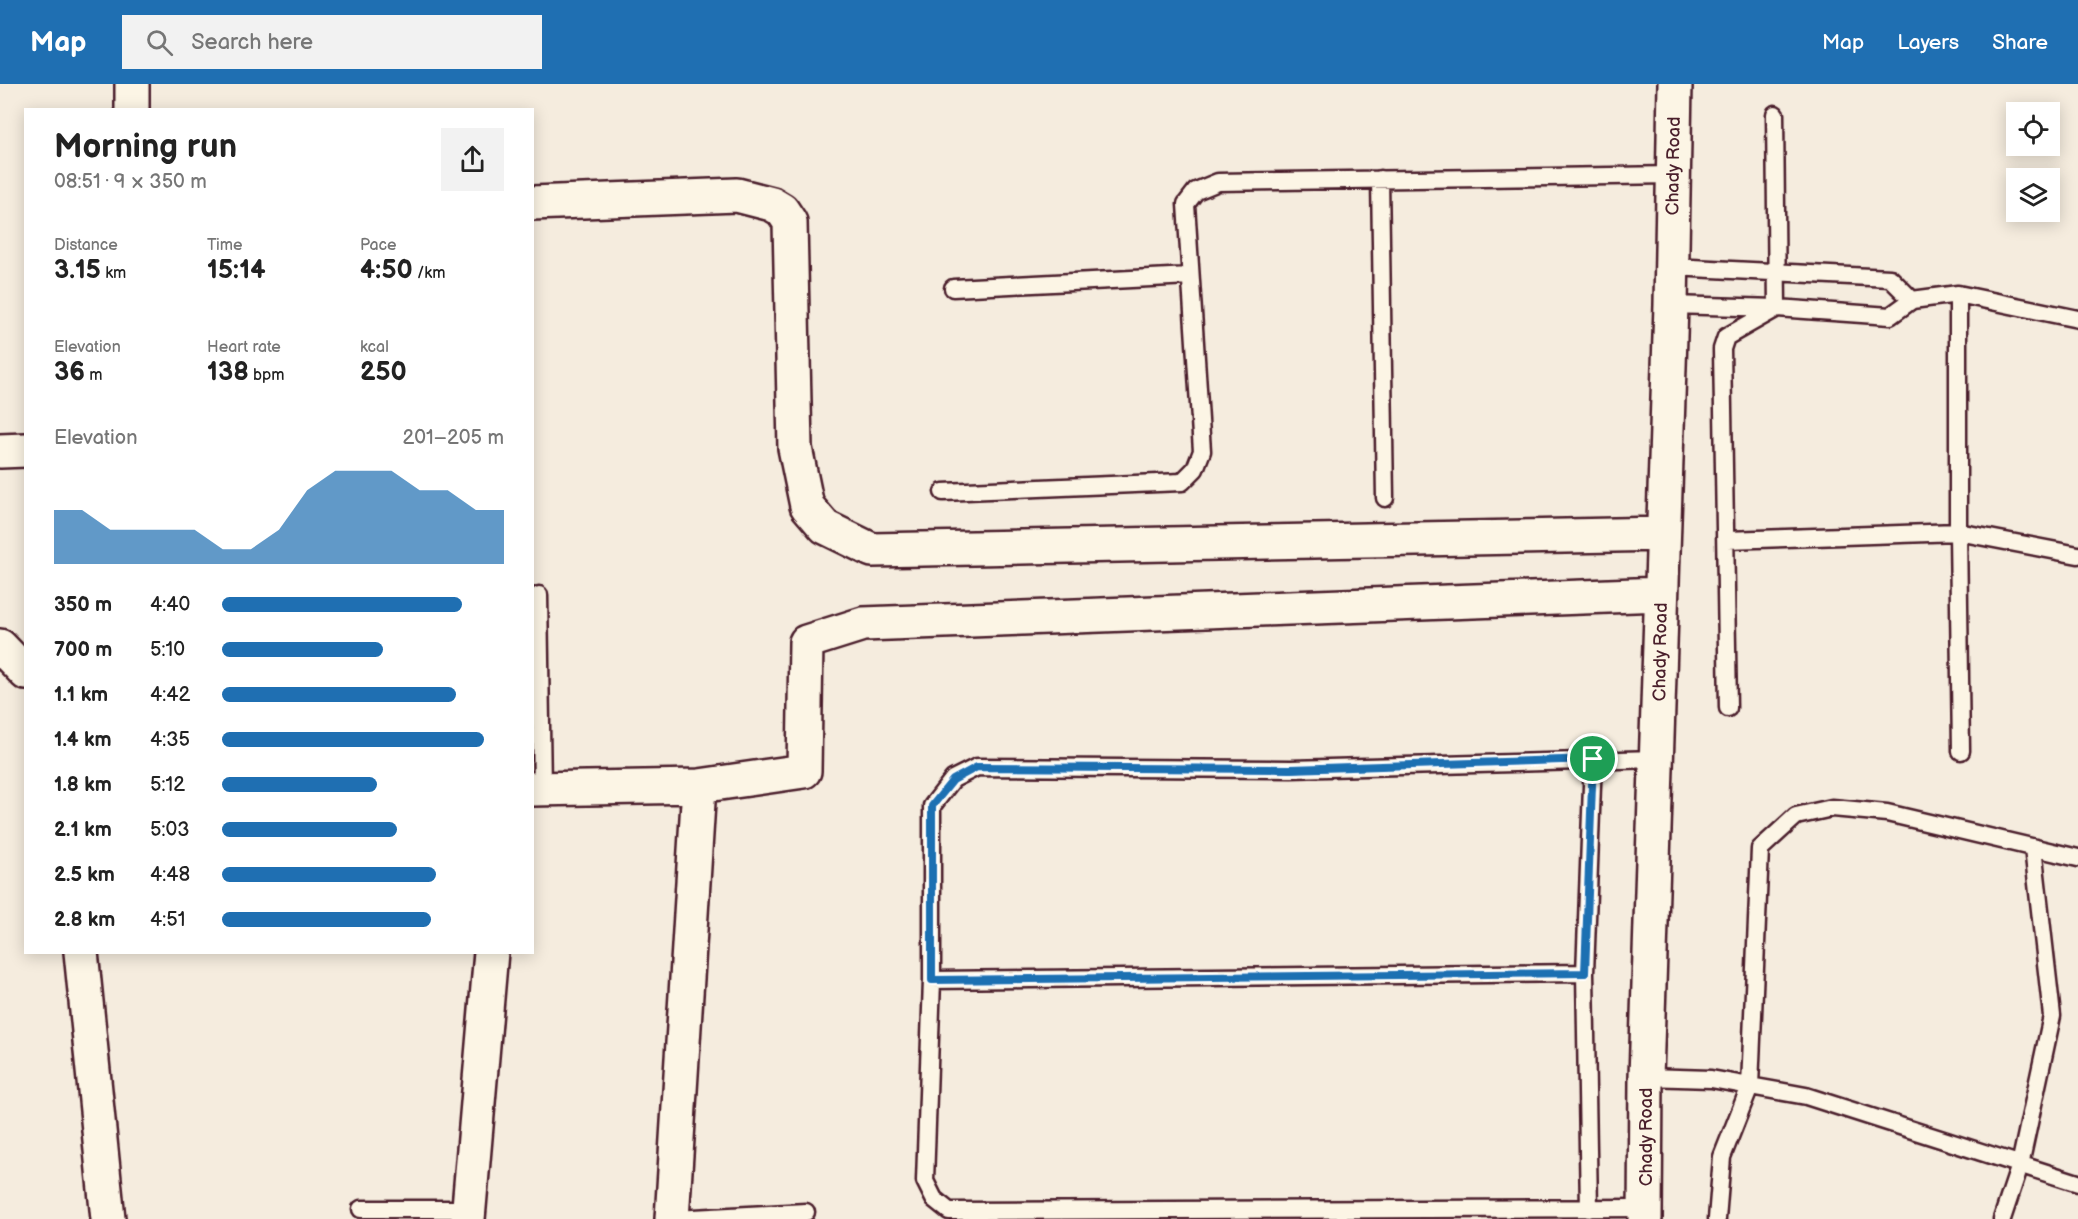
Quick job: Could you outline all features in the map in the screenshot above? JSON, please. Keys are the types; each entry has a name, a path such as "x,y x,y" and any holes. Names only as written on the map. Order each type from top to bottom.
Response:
{"street":[{"path":"132,84 132,108"},
{"name":"Chady Road","path":"1645,1214 1646,1077 1671,305 1675,84"},
{"path":"534,203 737,195 772,204 782,210 790,222 795,448 807,506 825,527 872,550 1663,534"},
{"path":"0,451 24,450"},
{"path":"537,789 699,786 804,771 806,642 863,624 1661,594"},
{"path":"0,646 24,671"},
{"path":"674,1219 699,786"},
{"path":"81,954 108,1219"},
{"path":"469,1214 491,954"}],"lane":[{"path":"1774,114 1777,308"},
{"path":"943,492 1182,482 1195,469 1202,451 1186,204 1196,191 1218,182 1673,175"},
{"path":"1380,179 1385,498"},
{"path":"1672,267 1890,278 1912,300"},
{"path":"953,288 1190,276"},
{"path":"1671,305 1777,308 1890,316 1912,300 1958,294 2078,319"},
{"path":"1958,294 1958,532 1962,751"},
{"path":"1728,708 1727,540 1722,349 1726,337 1777,308"},
{"path":"1727,540 1958,532 2078,555"},
{"path":"537,789 539,596"},
{"path":"1589,1209 1585,973 1593,759"},
{"path":"1645,1214 1589,1209 949,1211 934,1199 925,1181 932,980 932,806 953,780 977,767 1291,769 1657,759"},
{"path":"1717,1219 1722,1157 1750,1086 1760,849 1796,816 1832,808 1887,813 2078,858"},
{"path":"2002,1219 2020,1165 2052,1016 2033,848"},
{"path":"932,980 1585,973"},
{"path":"1646,1077 1711,1079 1806,1096 2078,1183"},
{"path":"361,1209 469,1214"},
{"path":"674,1219 806,1212"}],"route":[{"path":"1593,759 1585,973 932,980 932,806 953,780 977,767 1291,769 1593,759"}]}
